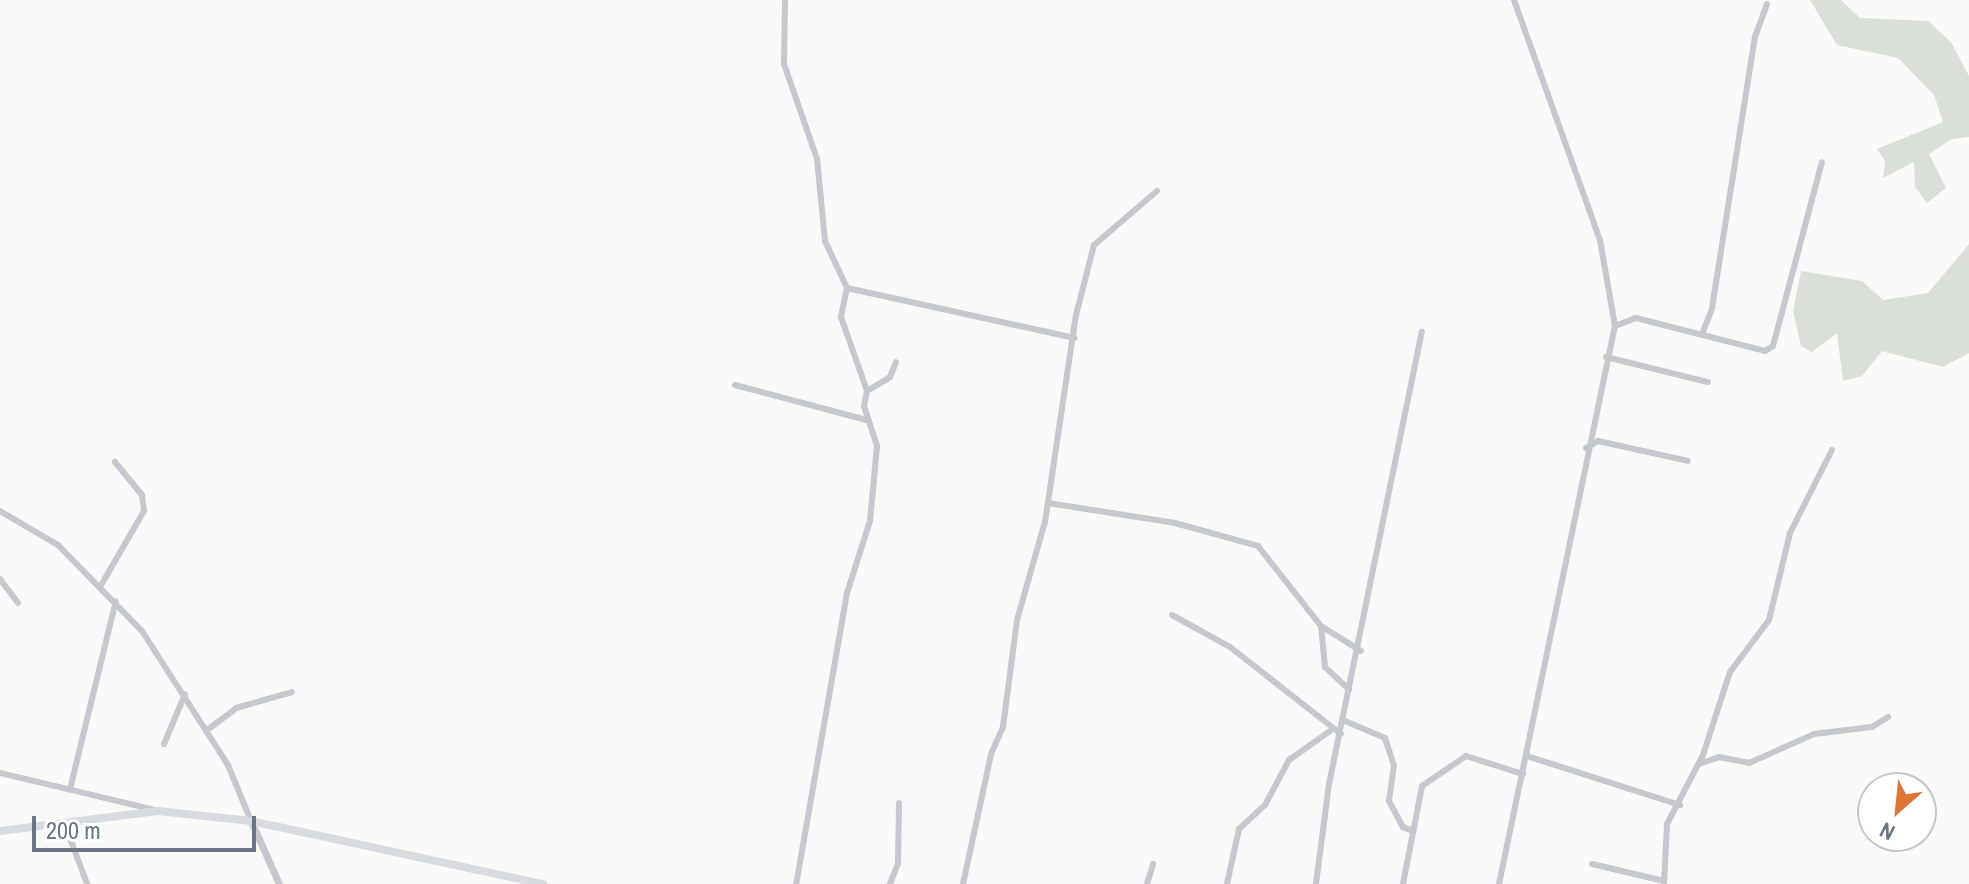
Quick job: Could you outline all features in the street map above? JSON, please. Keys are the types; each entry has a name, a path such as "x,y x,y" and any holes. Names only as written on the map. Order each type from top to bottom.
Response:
{"main road":[{"path":"0,831 158,811 251,821 543,884"}],"street":[{"path":"785,0 784,64 817,159 825,241 847,288 841,317 867,391 867,420 877,446 870,521 847,593 796,884"},
{"path":"1499,884 1527,756 1586,448 1615,326 1600,240 1514,0"},
{"path":"1703,332 1712,308 1755,37 1767,4"},
{"path":"1615,326 1636,318 1703,332 1765,351 1773,346 1822,162"},
{"path":"963,884 991,754 1003,727 1017,620 1048,503 1094,245 1157,191"},
{"path":"847,288 1075,338"},
{"path":"1316,884 1349,689 1361,651 1422,331"},
{"path":"1606,357 1708,382"},
{"path":"867,391 890,377 896,362"},
{"path":"735,385 867,420"},
{"path":"1586,448 1598,441 1688,461"},
{"path":"1592,864 1664,882 1667,824 1680,805 1730,672 1769,620 1790,533 1832,450"},
{"path":"100,587 144,511 142,495 115,462"},
{"path":"1048,503 1163,521 1258,546 1321,626 1361,651"},
{"path":"1,515 58,545 116,601 185,694 239,786 279,884"},
{"path":"0,579 18,603"},
{"path":"71,785 116,601"},
{"path":"1172,615 1230,647 1330,731 1341,734"},
{"path":"1321,626 1325,667 1349,689"},
{"path":"206,731 236,708 292,692"},
{"path":"164,744 185,694"},
{"path":"1696,766 1719,757 1749,763 1814,734 1872,727 1888,717"},
{"path":"1345,721 1385,738 1394,765 1389,801 1403,827 1413,831"},
{"path":"1227,884 1239,829 1265,805 1289,760 1330,731"},
{"path":"1403,884 1422,786 1441,778 1459,758 1474,756 1523,774"},
{"path":"1527,756 1680,805"},
{"path":"0,773 71,785 158,811"},
{"path":"890,884 898,863 899,803"},
{"path":"64,822 87,884"},
{"path":"1147,884 1153,864"}],"shaded area":[{"path":"1810,0 1841,0 1860,18 1928,21 1951,42 1969,76 1969,137 1952,139 1929,154 1946,188 1927,203 1915,187 1914,162 1883,178 1885,161 1877,149 1943,122 1934,95 1898,58 1837,45"},
{"path":"1969,244 1969,353 1943,367 1882,351 1862,376 1843,381 1837,333 1812,352 1801,346 1793,311 1801,271 1862,281 1883,300 1928,293"}]}
